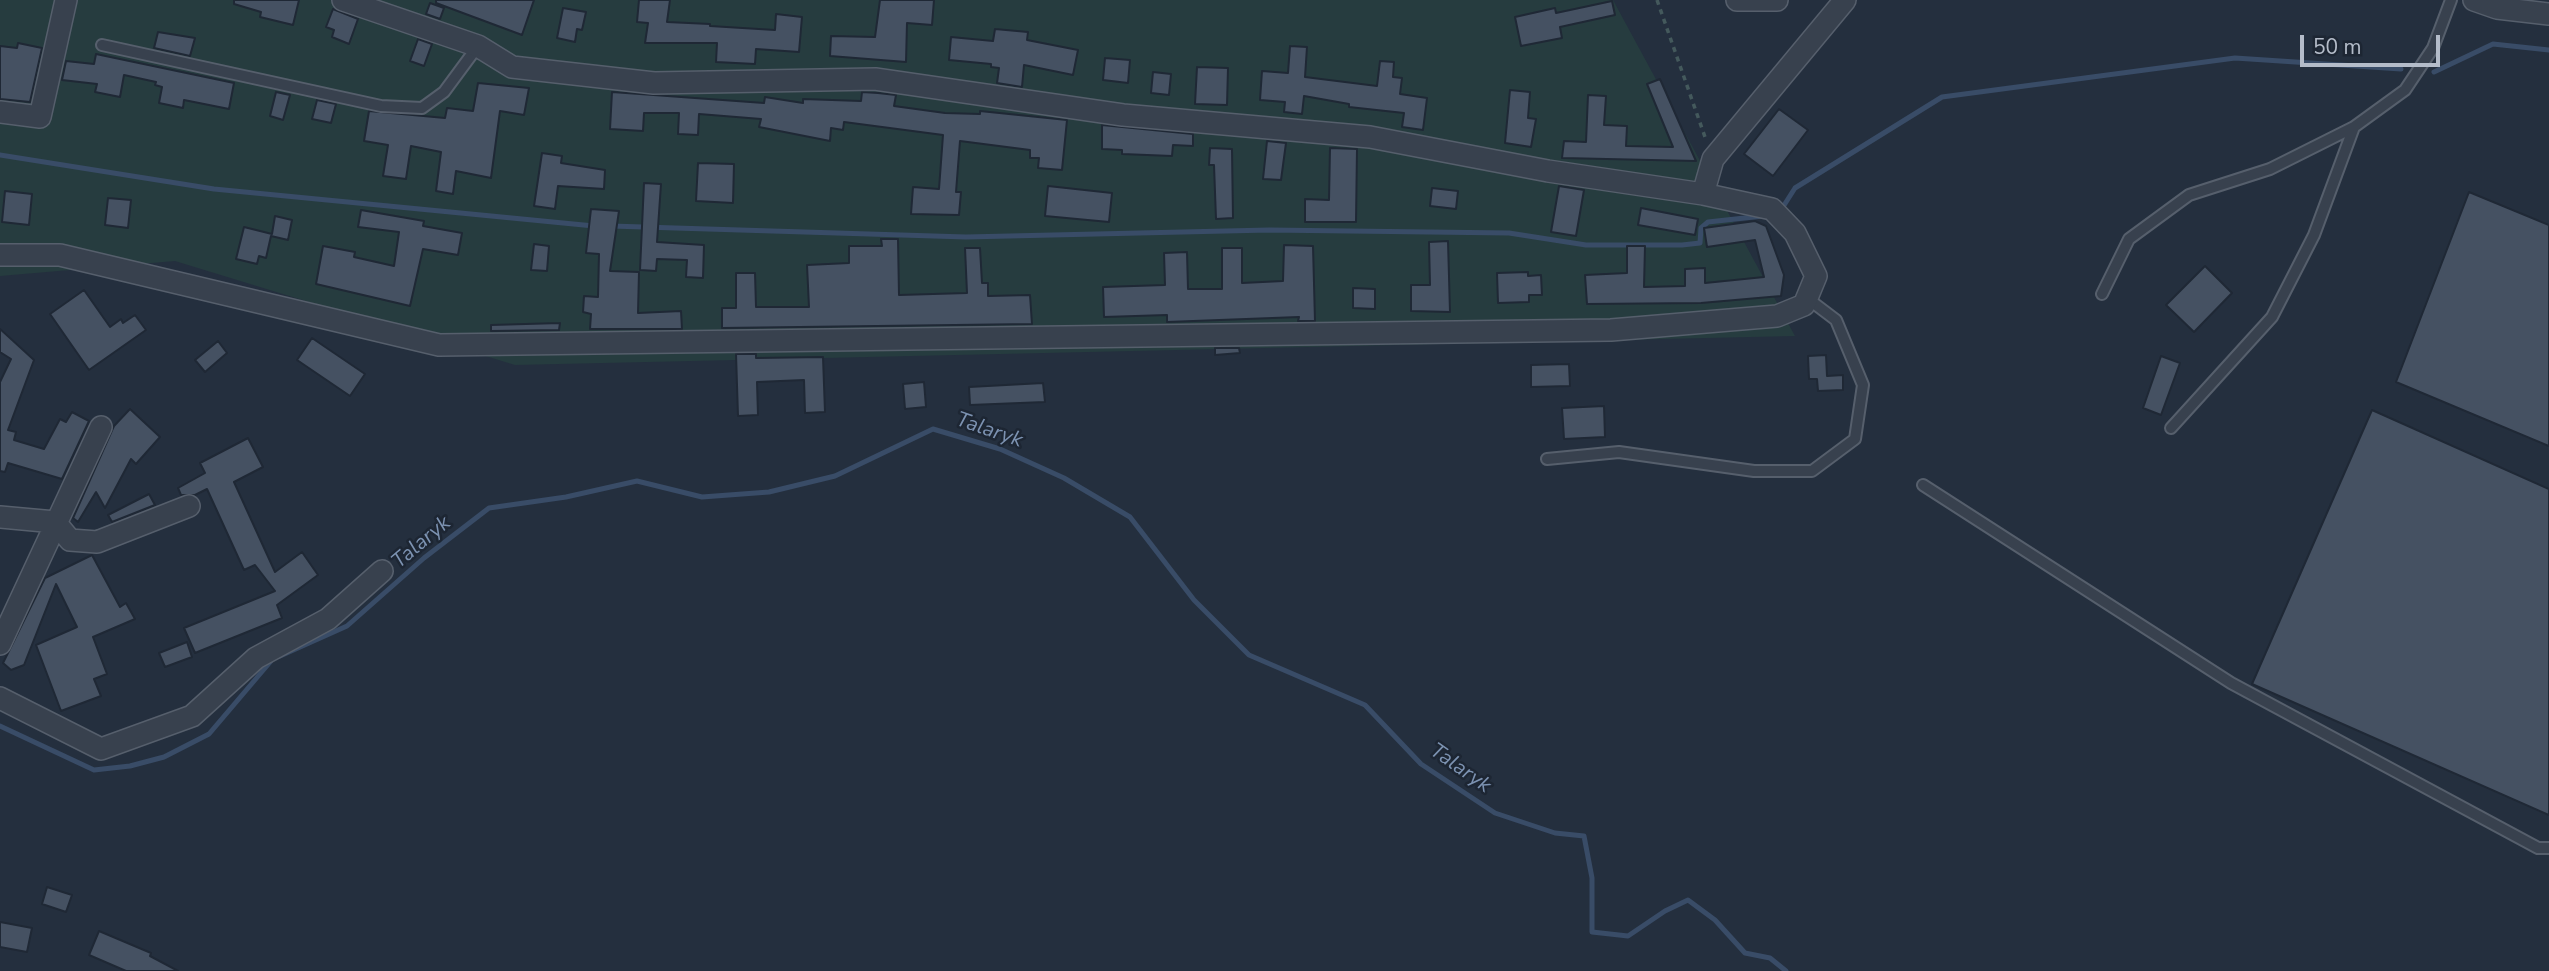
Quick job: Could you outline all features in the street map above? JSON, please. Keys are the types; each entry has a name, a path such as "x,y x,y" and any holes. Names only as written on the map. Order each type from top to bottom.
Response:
{"street":[{"path":"0,111 40,117 66,0"},
{"path":"0,255 60,255 439,345 1611,330 1777,316 1804,305 1816,276 1795,233 1772,209 1703,194 1548,171 1370,137 1123,115 876,79 654,83 525,69 512,67 478,46 343,0"},
{"path":"1737,0 1777,0"},
{"path":"1703,194 1713,159 1845,0"},
{"path":"2474,0 2497,8 2549,14"},
{"path":"0,643 101,427"},
{"path":"0,517 55,522 70,540 97,542 189,506"},
{"path":"0,698 101,749 192,716 256,658 327,619 382,571"}],"lane":[{"path":"2102,294 2129,239 2189,195 2270,169 2354,127 2405,90 2432,48 2451,0"},
{"path":"102,45 381,106 422,108 444,92 478,46"},
{"path":"2171,428 2272,317 2314,235 2354,127"},
{"path":"1547,459 1619,452 1754,471 1812,471 1855,439 1863,385 1836,320 1807,298"},
{"path":"1923,485 2231,683 2538,848 2549,848"}],"path":[{"path":"1657,0 1713,159"}],"green space":[{"path":"0,0 1613,0 1795,336 515,365 175,261 0,276"}],"building":[{"path":"234,0 299,0 293,25 260,17 261,12 234,4"},
{"path":"436,0 534,0 522,35 436,3"},
{"path":"639,0 670,0 667,22 775,30 776,14 802,17 799,52 756,49 755,64 716,62 717,43 645,43 648,23 637,22"},
{"path":"880,0 934,0 932,25 907,23 906,62 830,56 831,36 875,37"},
{"path":"1612,1 1615,15 1560,27 1562,38 1521,46 1515,17 1555,8 1556,13"},
{"path":"430,3 444,8 440,19 426,14"},
{"path":"563,8 586,12 582,30 577,29 575,42 557,38"},
{"path":"333,9 358,19 349,44 332,37 334,30 326,27"},
{"path":"995,29 1028,32 1027,40 1078,50 1073,75 1024,65 1022,87 997,83 999,68 991,67 991,64 949,60 951,37 993,41"},
{"path":"158,32 195,38 190,56 154,48"},
{"path":"418,39 432,44 424,66 410,61"},
{"path":"18,43 42,48 30,102 0,99 0,46 17,48"},
{"path":"1290,46 1307,47 1305,77 1377,86 1380,61 1394,62 1393,77 1402,78 1400,94 1427,98 1423,130 1402,127 1404,113 1349,107 1349,104 1304,96 1302,114 1284,112 1285,102 1260,100 1262,71 1288,73"},
{"path":"96,54 234,83 229,109 184,100 183,108 159,103 162,87 155,85 156,82 124,75 120,97 95,92 97,84 62,80 66,61 94,64"},
{"path":"1105,58 1130,60 1128,83 1103,80"},
{"path":"1197,67 1228,68 1227,105 1195,104"},
{"path":"1153,72 1171,74 1169,95 1151,93"},
{"path":"1660,79 1696,161 1562,158 1564,141 1586,142 1588,95 1606,96 1604,125 1627,126 1626,146 1673,147 1647,84"},
{"path":"478,83 529,88 524,115 500,111 491,178 456,171 453,194 436,191 441,152 411,146 406,179 383,176 388,145 364,141 369,111 445,118 447,108 473,111"},
{"path":"1510,90 1530,92 1528,118 1536,119 1531,147 1505,143"},
{"path":"276,92 290,95 283,120 270,116"},
{"path":"612,92 764,103 765,97 803,103 803,99 861,101 862,92 896,95 894,106 945,113 980,114 980,111 1067,120 1062,170 1038,168 1039,158 1030,158 1030,150 960,141 956,192 961,192 959,215 911,214 913,187 939,189 943,135 844,122 843,130 831,128 830,141 759,127 761,119 699,114 698,135 678,134 679,113 644,113 643,131 610,129"},
{"path":"317,100 336,104 331,123 312,119"},
{"path":"1779,109 1808,130 1773,176 1744,154"},
{"path":"1102,125 1193,134 1193,146 1173,145 1172,156 1122,154 1122,150 1102,149"},
{"path":"1267,141 1286,143 1281,180 1263,179"},
{"path":"1210,148 1232,149 1233,218 1216,219 1214,165 1209,165"},
{"path":"1330,148 1357,149 1356,222 1305,222 1305,199 1329,200"},
{"path":"542,153 562,156 561,163 605,170 604,189 558,186 555,209 534,206"},
{"path":"698,163 734,164 733,203 696,201"},
{"path":"644,183 661,184 657,242 704,245 703,278 686,277 687,260 657,259 656,271 640,270"},
{"path":"1048,186 1112,193 1109,222 1045,216"},
{"path":"1559,186 1584,190 1576,236 1551,232"},
{"path":"1432,188 1458,191 1456,209 1430,206"},
{"path":"5,191 32,194 29,225 2,222"},
{"path":"2469,192 2549,225 2549,446 2396,382"},
{"path":"108,198 131,200 128,228 105,225"},
{"path":"1641,208 1698,219 1695,235 1638,225"},
{"path":"591,209 619,211 610,271 639,272 638,313 681,311 682,329 590,329 591,314 583,312 584,296 598,297 599,254 586,253"},
{"path":"361,210 424,221 423,226 462,233 458,255 423,249 410,306 316,284 323,246 355,252 354,257 394,266 399,232 358,227"},
{"path":"275,216 292,220 288,240 271,236 266,258 259,256 257,264 236,259 244,227 272,234"},
{"path":"1755,221 1766,226 1784,275 1781,296 1701,303 1587,304 1585,275 1627,273 1627,246 1645,246 1644,287 1685,286 1685,269 1705,268 1705,283 1764,277 1755,240 1707,247 1704,228"},
{"path":"881,239 898,239 899,295 967,293 965,248 980,248 982,283 988,283 988,296 1030,295 1032,324 722,328 722,308 736,308 736,273 755,273 756,307 809,307 807,265 849,263 849,246 882,246"},
{"path":"1448,241 1450,312 1411,311 1411,285 1430,285 1429,242"},
{"path":"534,244 549,246 547,271 531,270"},
{"path":"1284,245 1313,246 1315,321 1298,321 1299,317 1167,322 1167,315 1104,317 1103,287 1165,285 1164,253 1187,252 1188,289 1222,289 1222,248 1242,248 1242,283 1283,281"},
{"path":"2205,266 2232,293 2194,332 2166,305"},
{"path":"1528,272 1528,276 1541,275 1542,295 1529,295 1529,302 1498,303 1497,273"},
{"path":"1353,288 1375,289 1375,309 1353,308"},
{"path":"84,290 110,327 121,319 123,323 135,315 146,330 89,370 50,314"},
{"path":"560,323 559,330 491,331 491,325"},
{"path":"0,329 34,360 8,430 16,432 14,440 44,449 60,419 66,422 72,412 89,421 62,479 8,463 5,472 0,471 0,382 11,359 0,352"},
{"path":"312,338 365,374 350,396 297,360"},
{"path":"218,341 227,353 205,372 195,360"},
{"path":"1215,348 1239,348 1240,353 1215,355"},
{"path":"736,354 756,354 756,358 823,357 825,412 805,413 804,380 757,382 758,415 738,416"},
{"path":"1826,355 1827,376 1843,375 1843,390 1818,391 1817,379 1809,379 1808,356"},
{"path":"2161,356 2180,363 2161,415 2143,408"},
{"path":"1569,364 1570,386 1531,387 1531,365"},
{"path":"924,382 926,407 905,409 903,384"},
{"path":"1043,383 1045,402 970,405 969,387"},
{"path":"1604,406 1605,437 1564,439 1562,408"},
{"path":"130,409 160,437 136,464 131,459 105,508 96,492 78,522 73,518 114,426"},
{"path":"2372,410 2549,489 2549,815 2252,684"},
{"path":"248,438 263,467 234,482 275,572 302,552 318,575 277,605 282,618 195,653 184,628 275,591 255,565 244,570 207,489 195,495 181,495 178,488 205,473 200,463"},
{"path":"149,494 155,505 112,522 108,515"},
{"path":"92,555 120,607 126,603 135,619 93,637 107,674 94,679 101,696 61,711 36,645 77,627 56,584 24,665 11,670 3,663 45,578"},
{"path":"187,642 192,657 165,667 159,653"},
{"path":"47,887 72,895 66,912 42,904"},
{"path":"0,922 32,928 27,952 0,947"},
{"path":"99,931 151,953 150,956 178,971 126,971 89,955"}],"waterway":[{"path":"2434,72 2493,44 2549,50"},
{"path":"1781,210 1795,188 1942,97 2235,58 2401,69"},
{"path":"0,155 214,189 594,226"},
{"path":"611,226 966,237 1269,230 1509,233 1586,245 1682,245 1700,243 1701,228 1708,222 1763,216"},
{"name":"Talaryk","path":"280,656 347,626 424,558 489,508 566,497 637,481 702,497 769,492 835,476 933,429 1000,449 1064,478 1130,517 1194,600 1249,655 1365,705 1421,764 1495,813 1555,833 1584,836 1592,878 1592,932 1628,936 1665,911 1688,900 1715,920 1745,953 1770,958 1786,971"},
{"name":"Talaryk","path":"0,726 94,770 130,766 164,757 209,734 271,661"}]}
